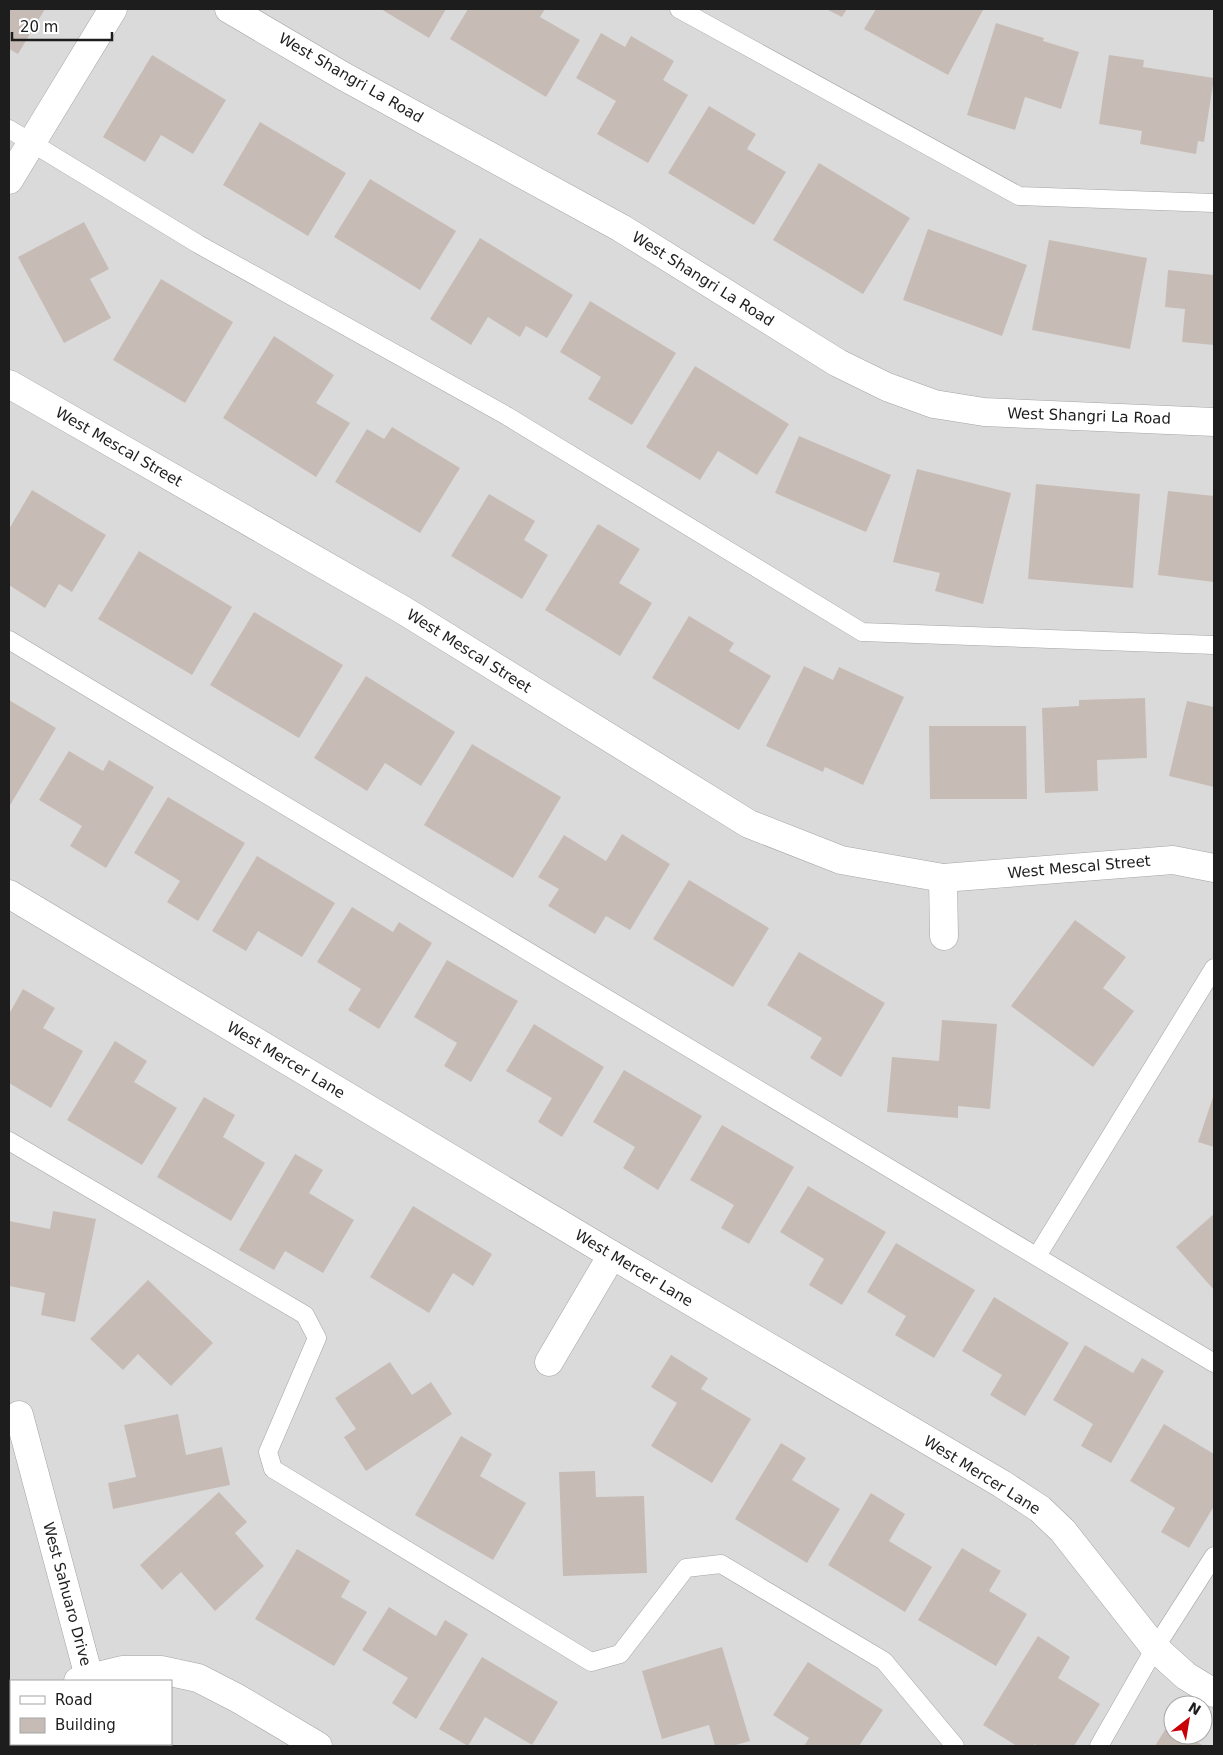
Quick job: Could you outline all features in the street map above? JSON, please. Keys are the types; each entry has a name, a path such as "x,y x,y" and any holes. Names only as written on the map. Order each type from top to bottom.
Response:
{"street":[{"path":"9,180 20,136 113,9"},
{"name":"West Shangri La Road","path":"229,9 343,76 621,228 838,363 887,387 934,404 984,412 1214,422"},
{"name":"West Mescal Street","path":"9,384 403,610 749,824 841,860 943,878 1173,860 1214,868"},
{"path":"943,878 944,936"},
{"name":"West Mercer Lane","path":"9,894 612,1255 1002,1484 1040,1509 1063,1530 1155,1648 1186,1676 1214,1693"},
{"path":"549,1362 612,1255"},
{"name":"West Sahuaro Drive","path":"19,1415 83,1679 122,1670 161,1670 198,1678 237,1698 318,1746"}],"lane":[{"path":"679,9 1019,196 1214,203"},
{"path":"20,136 198,244 507,416 862,632 1214,645"},
{"path":"9,640 1214,1363"},
{"path":"1037,1256 1214,968"},
{"path":"9,1141 306,1315 317,1338 268,1452 273,1469 591,1662 620,1654 686,1568 721,1564 884,1661 955,1746"},
{"path":"1099,1746 1155,1648 1214,1556"}],"shaded area":[{"path":"9,9 1214,9 1214,1746 9,1746"}],"building":[{"path":"9,9 45,9 18,54 9,49"},
{"path":"381,9 446,9 429,38"},
{"path":"468,9 545,9 540,17 580,40 546,97 450,39"},
{"path":"826,9 847,9 842,17"},
{"path":"876,9 983,10 948,75 864,29"},
{"path":"996,23 1044,38 1043,41 1079,52 1061,109 1025,97 1015,130 967,115"},
{"path":"601,33 625,47 631,36 674,61 663,80 688,95 648,163 597,134 616,101 576,78"},
{"path":"152,55 226,100 193,154 161,135 145,162 103,137"},
{"path":"1109,55 1144,60 1143,67 1214,78 1204,142 1198,141 1196,154 1140,144 1142,131 1099,124"},
{"path":"709,106 756,134 747,149 786,172 754,225 668,173"},
{"path":"260,122 346,173 308,236 223,185"},
{"path":"819,163 910,218 863,294 773,240"},
{"path":"370,179 456,231 420,290 334,237"},
{"path":"84,222 109,269 90,279 111,318 64,343 18,257"},
{"path":"928,229 1027,265 1002,336 903,300"},
{"path":"480,238 573,295 547,338 526,326 520,337 488,317 471,345 430,319"},
{"path":"1049,240 1147,258 1130,349 1032,330"},
{"path":"1168,270 1214,275 1214,345 1182,342 1185,309 1165,307"},
{"path":"161,279 233,322 185,403 113,360"},
{"path":"590,301 676,353 632,425 588,399 601,377 560,352"},
{"path":"274,336 334,375 316,403 350,423 316,477 223,418"},
{"path":"695,366 789,424 757,475 718,451 700,480 646,447"},
{"path":"392,427 460,468 420,533 335,482 367,429 384,439"},
{"path":"799,436 891,475 866,532 775,493"},
{"path":"917,469 1011,493 983,604 935,591 940,573 893,562"},
{"path":"1036,484 1140,494 1133,588 1028,579"},
{"path":"32,490 106,535 72,592 59,584 45,608 9,585 9,529"},
{"path":"1168,491 1214,496 1214,582 1158,575"},
{"path":"489,494 535,521 524,540 548,555 522,599 451,556"},
{"path":"598,524 640,549 619,583 652,603 620,656 545,610"},
{"path":"139,551 232,607 192,675 98,619"},
{"path":"254,612 343,665 299,738 210,685"},
{"path":"689,616 734,643 729,651 771,676 739,730 652,678"},
{"path":"804,666 833,680 839,667 904,697 863,785 825,767 823,772 766,746"},
{"path":"366,676 455,732 421,786 385,763 367,791 314,758"},
{"path":"1145,698 1147,758 1097,760 1098,791 1045,793 1042,708 1079,706 1079,700"},
{"path":"9,700 56,728 9,807"},
{"path":"1187,701 1214,707 1214,787 1169,776"},
{"path":"929,726 1026,726 1027,799 930,799"},
{"path":"472,744 561,797 513,878 424,825"},
{"path":"69,751 103,771 109,760 154,787 106,868 70,846 82,826 39,800"},
{"path":"168,797 245,843 198,921 167,902 180,881 134,853"},
{"path":"622,834 670,864 630,930 606,916 595,934 548,906 559,889 538,877 564,835 606,861"},
{"path":"257,856 335,903 302,957 258,931 246,951 212,931"},
{"path":"689,880 769,928 733,987 653,939"},
{"path":"352,907 393,932 399,922 432,943 379,1029 348,1010 361,989 317,962"},
{"path":"1075,920 1126,957 1103,988 1134,1011 1093,1067 1011,1006"},
{"path":"799,952 885,1003 841,1077 810,1058 822,1038 767,1005"},
{"path":"447,960 518,1001 471,1082 444,1066 457,1043 414,1017"},
{"path":"23,989 55,1008 43,1028 83,1051 51,1108 9,1083 9,1014"},
{"path":"942,1020 997,1024 990,1109 958,1106 958,1118 887,1112 892,1057 939,1061"},
{"path":"534,1024 604,1067 562,1137 538,1122 552,1098 506,1071"},
{"path":"115,1041 147,1061 134,1082 177,1108 142,1165 67,1120"},
{"path":"624,1070 702,1116 658,1190 623,1168 635,1147 593,1122"},
{"path":"1214,1094 1214,1147 1198,1142"},
{"path":"204,1097 235,1115 223,1137 265,1163 231,1221 157,1177"},
{"path":"722,1125 794,1167 749,1244 721,1228 734,1205 690,1180"},
{"path":"295,1154 323,1170 309,1193 354,1220 323,1273 285,1251 274,1270 239,1250"},
{"path":"808,1186 886,1232 842,1305 809,1285 824,1259 780,1232"},
{"path":"413,1206 492,1254 473,1286 453,1273 429,1313 370,1277"},
{"path":"53,1211 96,1219 75,1322 41,1315 45,1293 9,1286 9,1221 50,1229"},
{"path":"1214,1214 1214,1290 1176,1247"},
{"path":"896,1243 975,1290 934,1358 895,1335 906,1316 867,1292"},
{"path":"148,1280 213,1343 171,1386 138,1354 123,1370 90,1339"},
{"path":"994,1297 1069,1343 1025,1416 990,1395 1002,1375 962,1351"},
{"path":"1085,1345 1133,1373 1142,1358 1164,1371 1111,1463 1081,1446 1093,1424 1053,1400"},
{"path":"671,1355 708,1378 701,1389 751,1419 712,1483 651,1446 677,1403 651,1387"},
{"path":"390,1362 412,1395 431,1382 452,1414 366,1471 344,1437 356,1429 335,1398"},
{"path":"178,1414 186,1455 222,1447 230,1485 113,1509 108,1483 136,1477 124,1425"},
{"path":"1164,1424 1214,1454 1214,1506 1189,1548 1161,1532 1175,1508 1130,1481"},
{"path":"461,1436 492,1454 480,1476 526,1503 493,1560 415,1515"},
{"path":"781,1443 806,1458 792,1480 840,1509 807,1563 735,1519"},
{"path":"595,1471 596,1497 644,1496 647,1573 563,1576 559,1472"},
{"path":"219,1492 247,1522 235,1533 264,1566 215,1611 181,1572 162,1590 140,1565"},
{"path":"871,1493 905,1514 889,1541 932,1567 905,1612 828,1565"},
{"path":"962,1548 1001,1571 989,1591 1027,1614 996,1666 918,1620"},
{"path":"297,1549 350,1581 341,1597 367,1612 334,1666 255,1619"},
{"path":"389,1607 436,1636 445,1620 468,1634 416,1719 392,1703 408,1678 362,1650"},
{"path":"1038,1636 1070,1657 1058,1678 1100,1704 1074,1746 1038,1746 1035,1744 1033,1746 1017,1746 983,1725"},
{"path":"722,1647 750,1741 732,1746 715,1746 709,1725 662,1739 642,1671"},
{"path":"482,1657 558,1702 532,1745 485,1717 468,1746 439,1729"},
{"path":"808,1662 883,1710 859,1746 804,1746 809,1738 773,1715"},
{"path":"1163,1733 1163,1745 1204,1746 1155,1746"}]}
